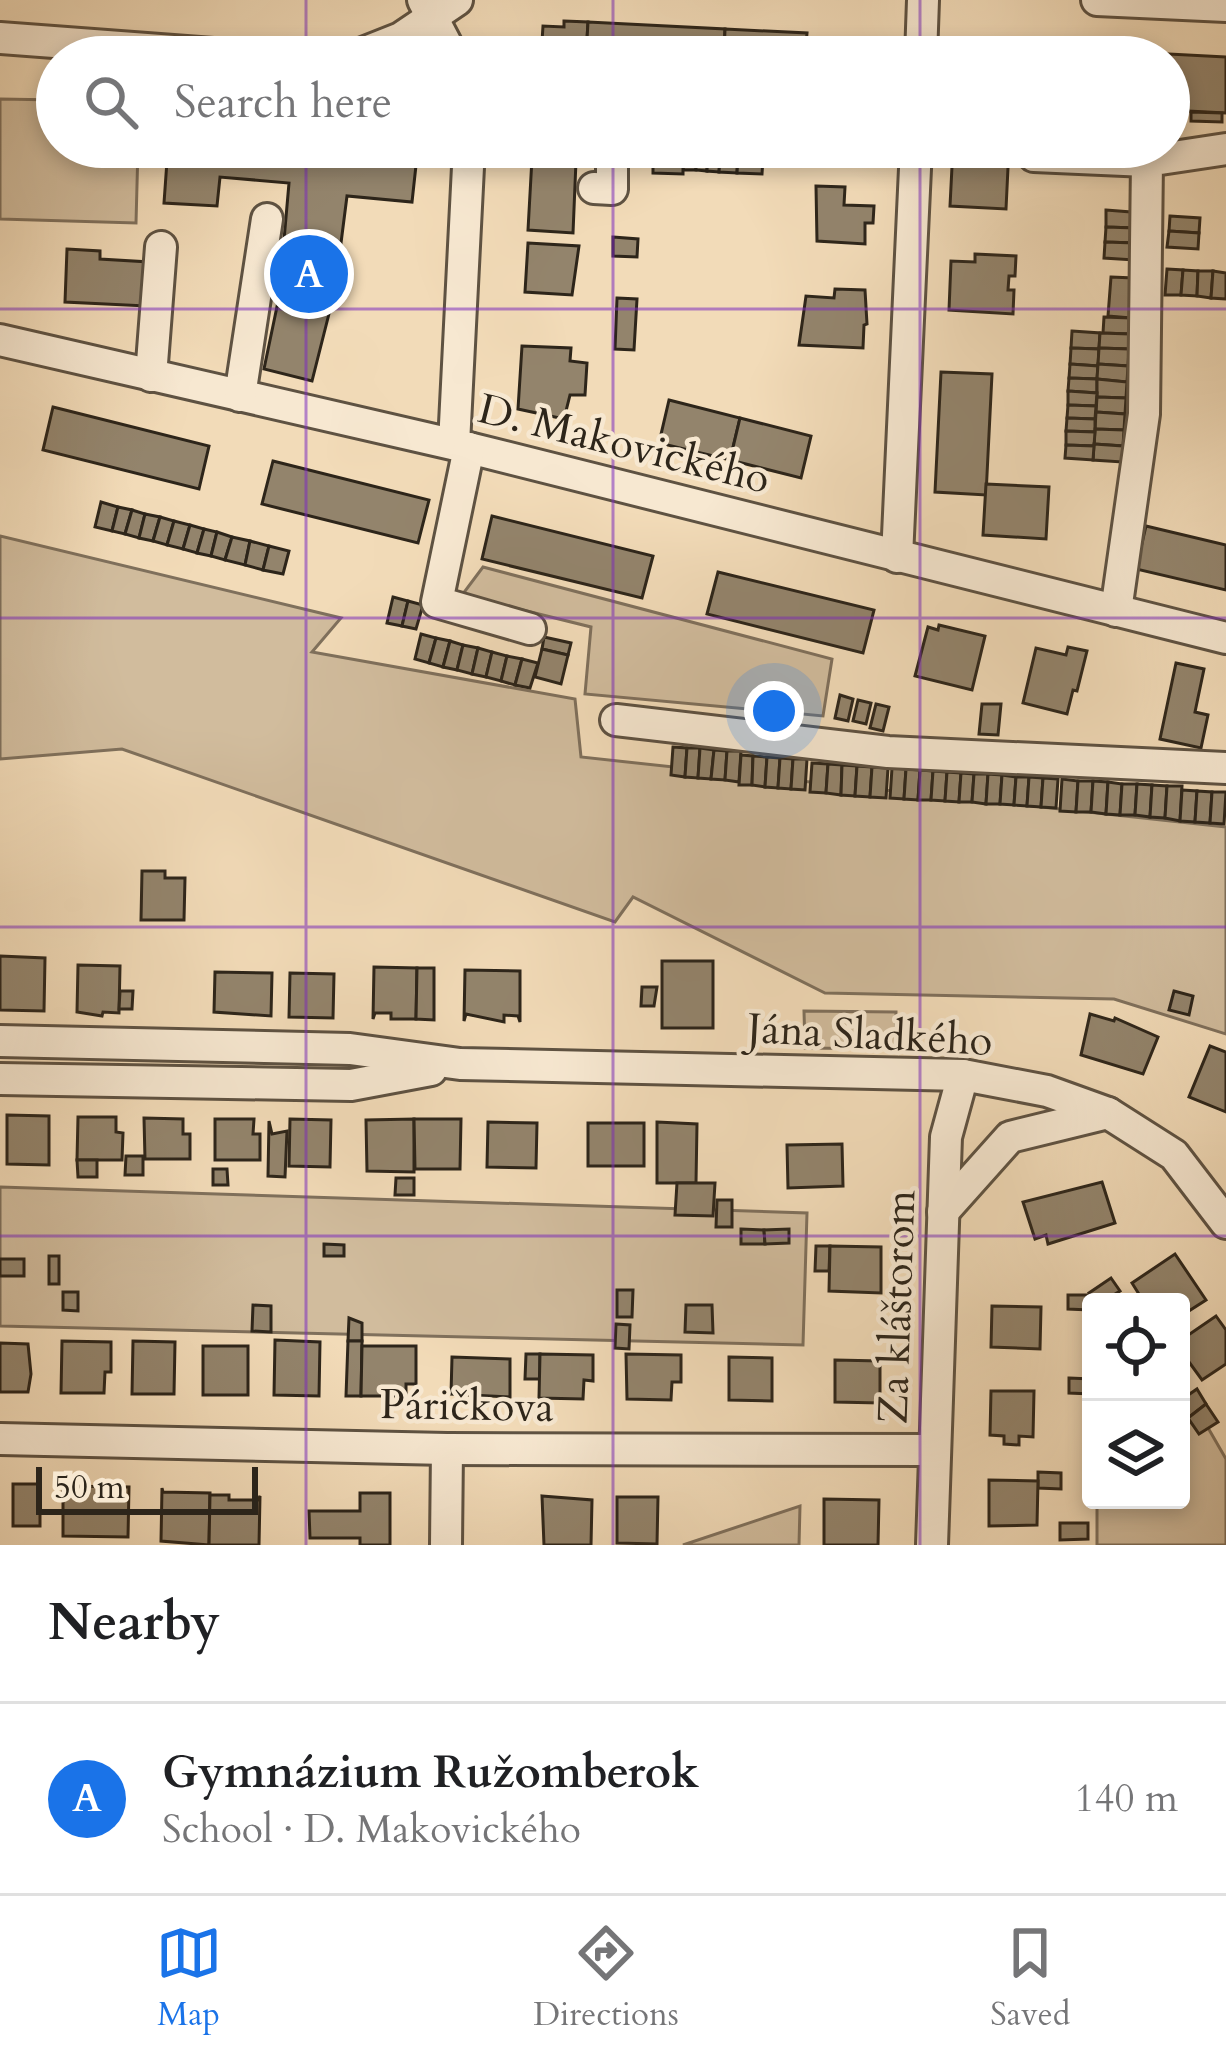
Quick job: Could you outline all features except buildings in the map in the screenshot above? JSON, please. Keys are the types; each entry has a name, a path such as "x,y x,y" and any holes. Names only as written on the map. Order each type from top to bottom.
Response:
{"street":[{"path":"921,36 923,0"},
{"path":"1096,0 1226,6"},
{"path":"402,36 438,5 447,36"},
{"path":"0,38 36,41"},
{"path":"1190,154 1226,149"},
{"path":"469,168 462,446 437,602 530,628"},
{"path":"594,188 611,189 612,168"},
{"path":"897,556 915,168"},
{"path":"1116,611 1144,414 1147,168"},
{"path":"240,395 267,219"},
{"path":"152,376 160,247"},
{"name":"D. Makovického","path":"0,340 462,446 1226,638"},
{"path":"616,720 888,752 1226,767"},
{"name":"Jána Sladkého","path":"0,1041 350,1049 460,1064 962,1075 1047,1091 1108,1113 1174,1155 1226,1223"},
{"name":"Jána Sladkého","path":"0,1079 351,1085 460,1064"},
{"name":"Za kláštorom","path":"932,1545 946,1137 962,1075"},
{"path":"943,1212 1010,1137 1108,1113"},
{"name":"Páričkova","path":"0,1439 447,1449 933,1450"},
{"path":"446,1545 447,1449"}],"shaded area":[{"path":"0,99 36,100 36,168 137,168 136,223 0,219"},
{"path":"0,536 341,618 312,652 575,699 581,757 1226,827 1226,1034 1114,999 825,993 633,897 615,922 122,749 0,759"},
{"path":"483,567 832,659 823,716 585,694 591,627 462,595"},
{"path":"804,1011 896,1012 896,1049 805,1048"},
{"path":"0,1187 807,1213 803,1345 0,1326"},
{"path":"1190,1397 1226,1459 1226,1545 1097,1545 1097,1509 1190,1509"},
{"path":"800,1506 799,1545 683,1545"}],"place":[{"name":"Gymnázium Ružomberok","path":"309,274"}]}
